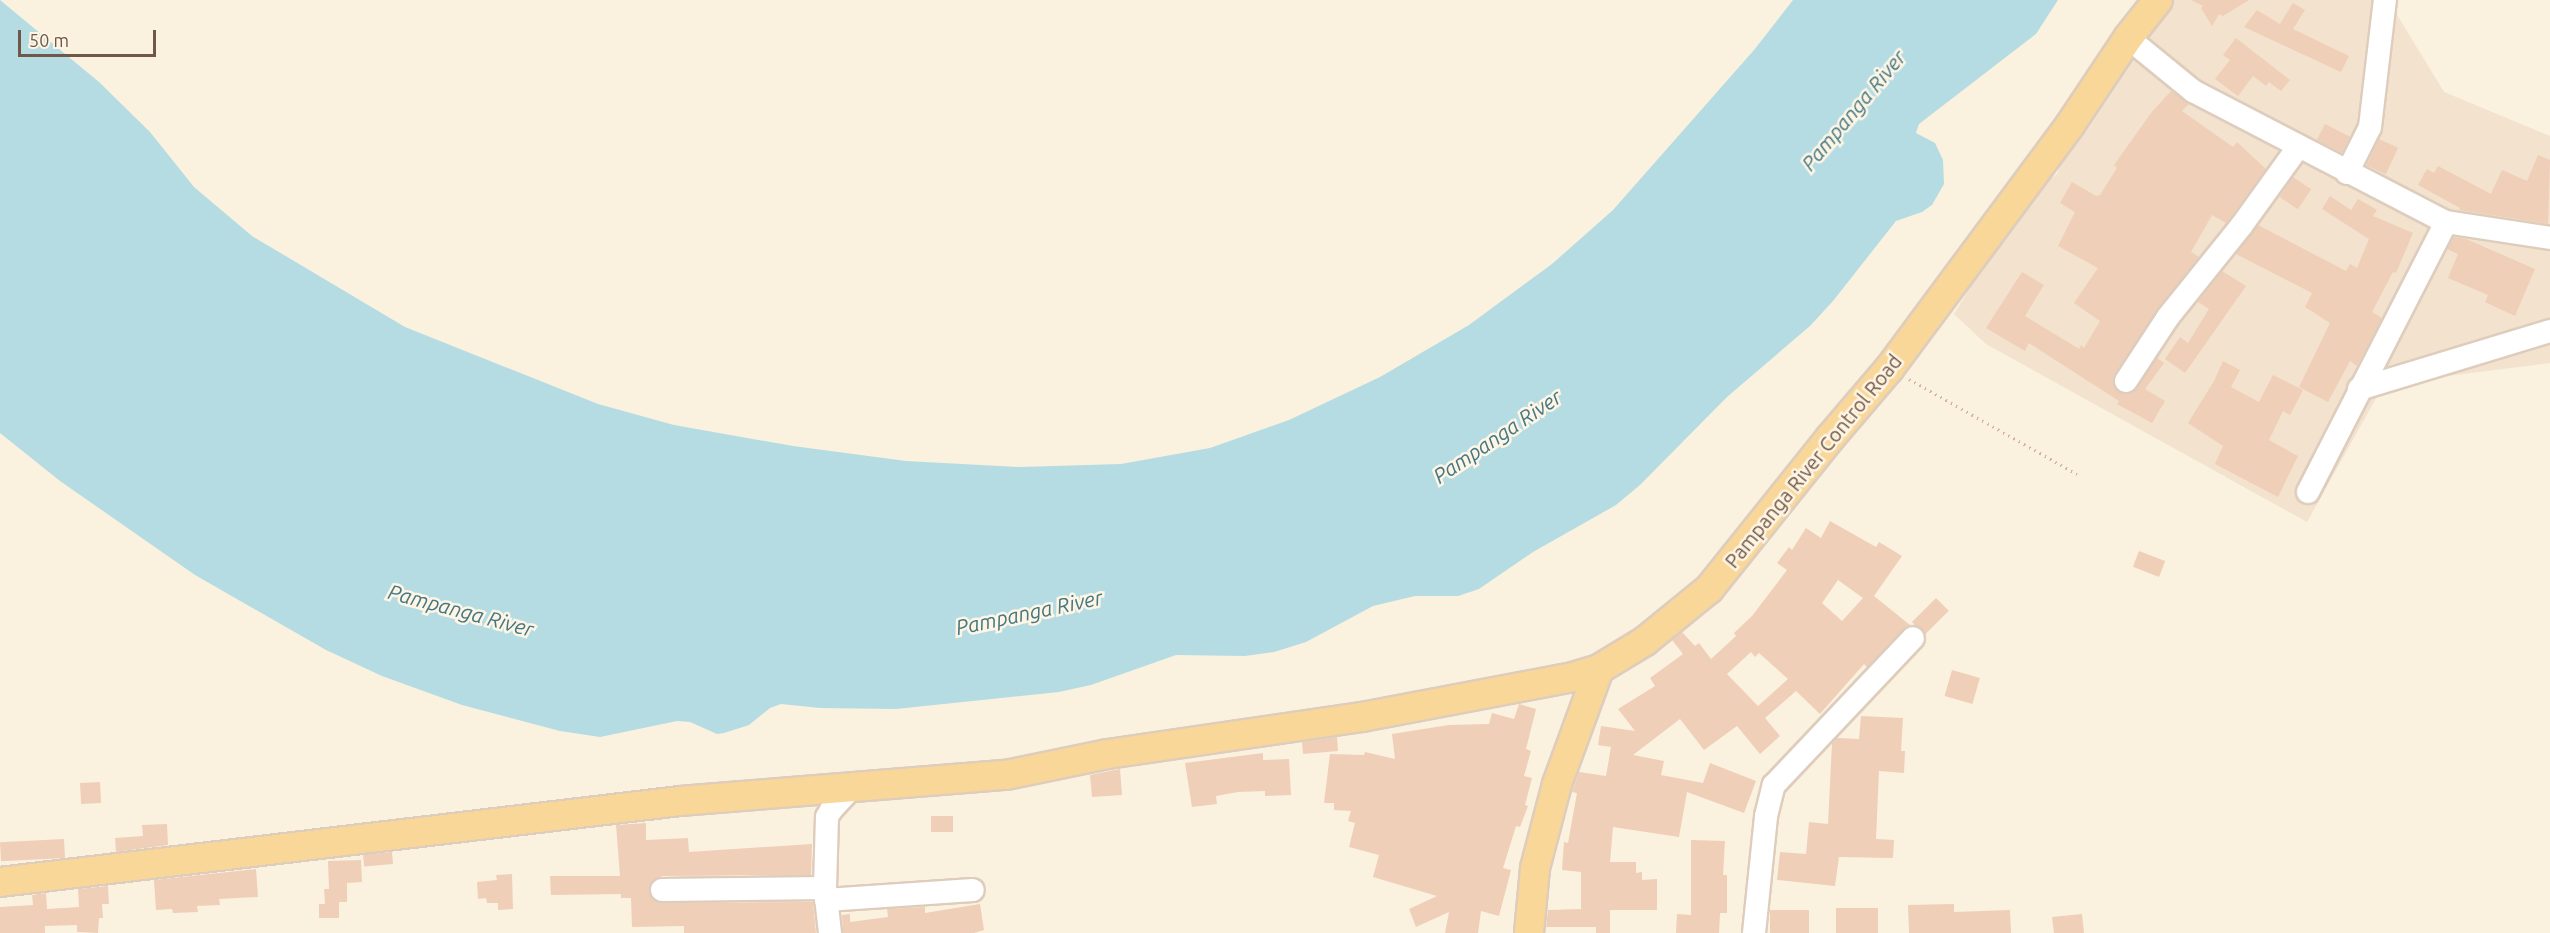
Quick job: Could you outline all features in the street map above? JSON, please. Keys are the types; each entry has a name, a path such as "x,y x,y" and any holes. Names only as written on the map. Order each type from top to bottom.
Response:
{"main road":[{"name":"Pampanga River Control Road","path":"0,882 680,801 1006,775 1119,753 1362,717 1573,677 1599,669 1646,641 1709,589 1830,438 1889,369 2070,125 2128,38 2158,0"},
{"path":"1529,933 1535,868 1557,784 1599,669"}],"street":[{"path":"2347,174 2370,127 2385,0"},
{"path":"2128,38 2193,91 2268,128 2347,174 2446,222 2550,238"},
{"path":"2126,381 2168,316 2242,225 2299,146"},
{"path":"2308,492 2446,222"},
{"path":"2359,389 2550,331"},
{"path":"1754,933 1766,816 1774,785 1913,638"},
{"path":"830,933 825,894 827,818 831,810 853,786"},
{"path":"662,890 825,894 973,890"}],"path":[{"path":"1889,369 2077,474"}],"shaded area":[{"path":"2163,0 2388,0 2444,92 2550,136 2550,363 2384,384 2307,522 1986,344 1954,314 2018,210 2042,185 2058,173 2061,146"}],"water":[{"name":"Pampanga River","path":"0,0 99,82 150,132 194,187 252,236 405,327 598,404 674,425 793,446 906,461 1020,467 1121,464 1210,448 1289,420 1380,377 1469,325 1552,264 1613,210 1754,50 1793,0 2058,0 2036,34 1919,124 1916,133 1935,143 1943,160 1944,184 1932,205 1922,212 1896,221 1833,301 1810,326 1727,397 1640,485 1616,505 1533,552 1479,589 1458,596 1415,596 1373,606 1306,642 1274,652 1245,656 1176,655 1091,685 1059,692 896,709 820,708 781,704 770,708 749,725 724,733 717,734 690,722 677,721 600,737 560,731 462,705 382,676 326,650 195,575 60,481 0,433"}],"building":[{"path":"2191,0 2249,0 2223,16 2219,14 2212,26 2201,8 2203,6"},
{"path":"2293,3 2305,10 2293,29 2349,56 2341,72 2244,27 2257,10 2280,24"},
{"path":"2236,38 2290,80 2281,91 2269,82 2266,86 2253,76 2238,96 2215,79 2230,60 2223,55"},
{"path":"2171,91 2189,104 2182,111 2233,147 2237,142 2266,169 2226,223 2212,215 2191,252 2199,257 2157,310 2114,374 2113,381 2118,392 2132,393 2157,358 2164,363 2145,389 2165,401 2152,423 2117,404 2119,401 2029,343 2025,351 1986,328 2022,272 2044,285 2025,316 2079,349 2081,345 2084,348 2100,321 2074,303 2098,268 2058,246 2075,212 2060,203 2072,182 2096,196 2100,195 2117,168 2114,165 2151,113"},
{"path":"2325,124 2350,137 2342,153 2317,140"},
{"path":"2379,139 2398,148 2386,174 2367,165"},
{"path":"2538,155 2550,160 2548,224 2459,210 2460,208 2418,185 2427,169 2434,173 2438,166 2491,194 2502,170 2527,181"},
{"path":"2293,177 2311,189 2298,209 2280,197"},
{"path":"2330,196 2351,210 2358,199 2377,210 2373,216 2413,233 2396,273 2393,272 2372,312 2382,318 2357,366 2350,361 2328,402 2299,387 2330,323 2305,307 2312,293 2236,254 2258,225 2346,271 2350,264 2357,268 2369,239 2322,209"},
{"path":"2454,237 2466,239 2535,269 2515,316 2485,302 2488,295 2448,278 2458,254 2447,249"},
{"path":"2222,271 2246,286 2185,373 2165,359 2180,337 2188,343 2209,309 2198,302"},
{"path":"2223,361 2240,370 2231,387 2259,402 2273,375 2303,390 2290,415 2283,411 2269,440 2298,456 2278,497 2215,464 2223,446 2188,423 2214,381"},
{"path":"1830,521 1876,547 1879,542 1902,556 1874,596 1910,625 1867,667 1864,664 1820,714 1796,691 1765,718 1780,736 1760,754 1737,726 1704,750 1680,719 1633,755 1664,761 1661,775 1703,783 1710,763 1756,781 1744,813 1687,792 1679,837 1613,827 1610,862 1636,862 1636,873 1642,872 1642,880 1657,879 1657,910 1610,910 1610,933 1596,933 1596,927 1546,927 1548,910 1581,909 1581,872 1562,870 1564,842 1568,843 1577,793 1572,792 1579,772 1606,776 1611,747 1598,745 1601,726 1635,731 1618,709 1655,686 1650,678 1683,654 1672,640 1682,632 1695,646 1699,643 1711,659 1736,636 1734,633 1752,616 1787,570 1777,563 1789,547 1792,550 1806,528 1821,538","holes":["1838,580 1863,598 1842,621 1822,603","1751,652 1755,657 1759,653 1788,679 1758,706 1727,674"]},
{"path":"2139,551 2165,561 2159,577 2133,567"},
{"path":"1936,598 1949,611 1925,635 1912,622"},
{"path":"1952,670 1980,678 1972,704 1945,696"},
{"path":"1519,704 1536,709 1526,749 1531,751 1524,776 1532,778 1525,805 1528,806 1520,827 1516,826 1503,868 1511,870 1499,916 1481,911 1478,933 1445,933 1449,912 1416,927 1409,909 1437,896 1373,877 1379,855 1349,847 1355,823 1348,821 1351,811 1334,810 1334,803 1324,803 1330,754 1364,755 1365,752 1395,759 1392,734 1449,725 1489,724 1492,713 1514,719"},
{"path":"1861,716 1903,718 1901,751 1905,751 1904,773 1879,771 1876,839 1894,840 1893,858 1839,857 1835,886 1777,880 1780,852 1806,854 1809,822 1828,824 1832,743 1837,738 1859,739"},
{"path":"1337,737 1338,751 1303,754 1302,742"},
{"path":"1263,753 1263,760 1289,759 1291,795 1265,796 1265,791 1238,792 1216,796 1217,804 1192,807 1185,763"},
{"path":"1120,769 1122,795 1092,797 1090,775"},
{"path":"100,782 101,803 81,804 80,783"},
{"path":"931,816 953,816 953,832 931,832"},
{"path":"646,823 646,840 688,838 689,852 812,844 811,875 662,876 651,883 649,891 655,901 662,903 813,902 816,933 684,933 684,926 632,927 631,898 621,898 621,894 551,895 550,876 620,876 616,825"},
{"path":"167,824 168,845 116,852 115,838 143,836 142,825"},
{"path":"64,839 65,858 1,861 0,842"},
{"path":"1691,840 1725,841 1723,875 1727,875 1727,913 1720,913 1719,933 1676,933 1677,914 1691,915"},
{"path":"392,852 393,864 364,866 363,855"},
{"path":"361,860 362,882 347,883 347,902 339,902 339,918 319,918 319,904 325,904 324,889 329,889 328,861"},
{"path":"256,869 258,897 219,899 220,905 197,906 198,912 173,913 172,909 156,910 154,880"},
{"path":"512,874 513,909 498,910 498,903 487,903 486,898 478,899 477,882 497,880 496,875"},
{"path":"108,886 109,904 102,904 103,918 99,918 98,933 77,932 77,925 45,926 45,933 0,933 0,907 33,905 32,895 46,893 47,909 79,907 78,889"},
{"path":"980,904 984,930 974,933 843,933 842,915 850,914 850,922 888,917 887,909 925,907 925,913"},
{"path":"1954,904 1954,912 2010,910 2011,933 1909,933 1908,905"},
{"path":"1836,908 1878,908 1878,933 1836,933"},
{"path":"1770,910 1809,910 1809,933 1770,933"},
{"path":"2082,914 2084,933 2054,933 2052,917"}]}
